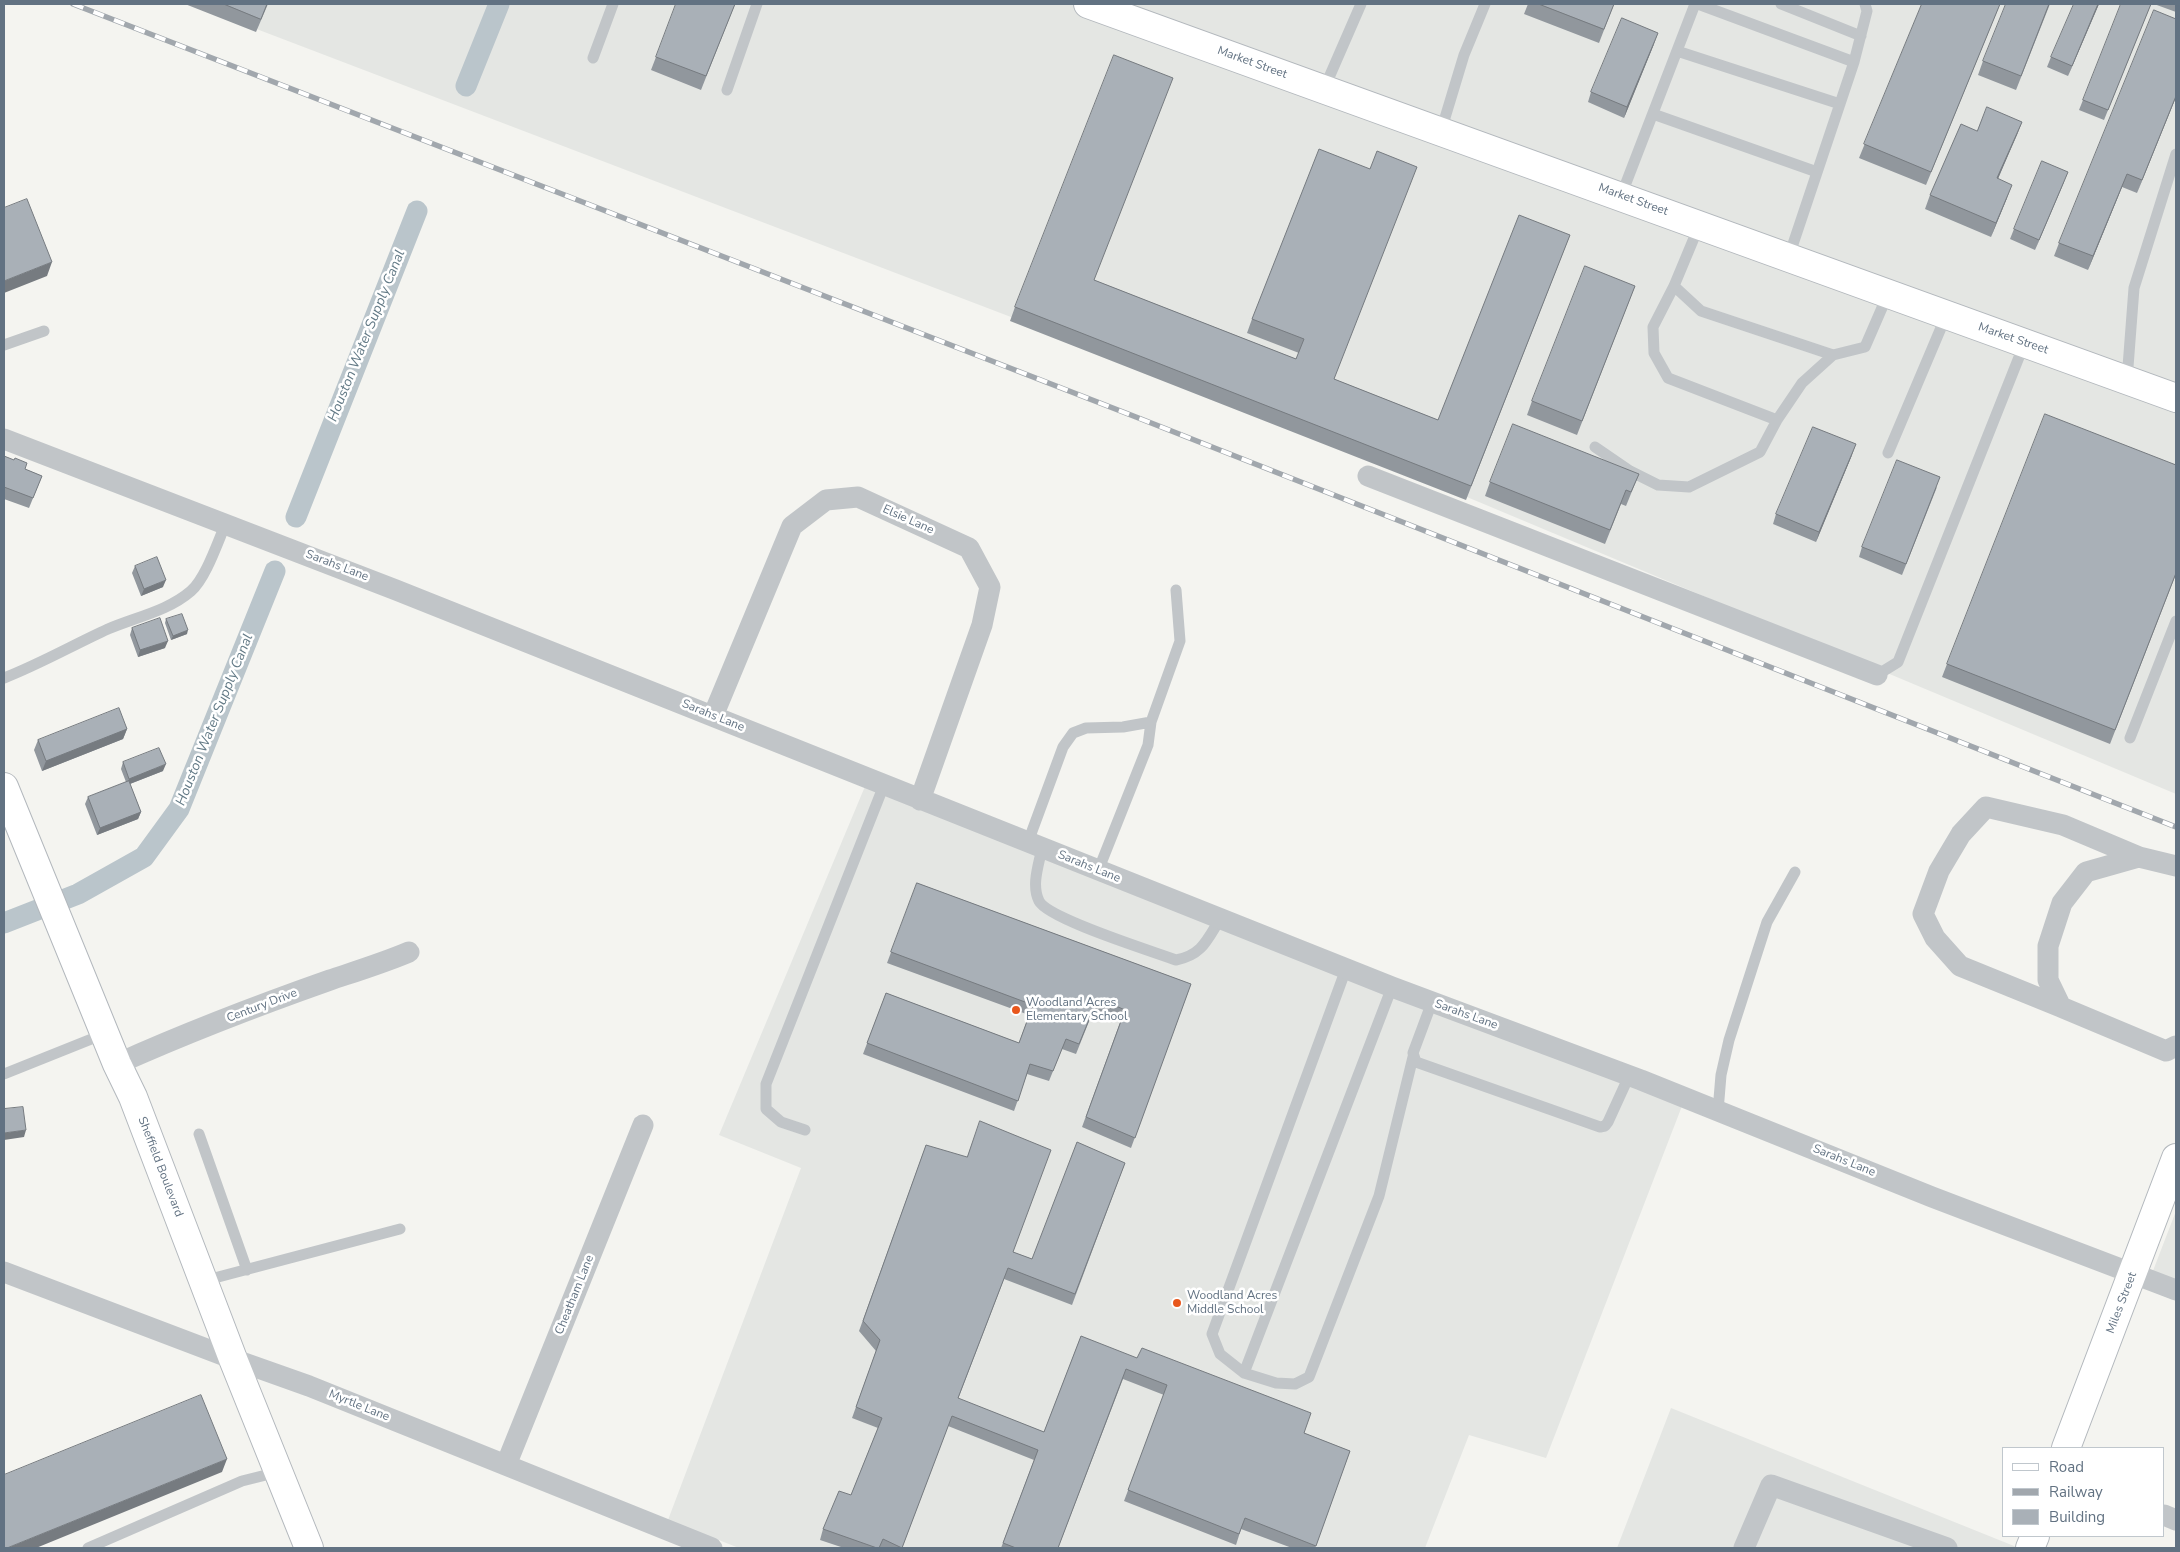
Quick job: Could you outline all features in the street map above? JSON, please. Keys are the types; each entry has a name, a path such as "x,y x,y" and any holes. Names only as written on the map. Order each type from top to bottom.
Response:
{"main road":[{"name":"Market Street","path":"1088,4 1889,292 1946,316 2025,342 2176,398"},
{"name":"Sheffield Boulevard","path":"4,787 133,1097 233,1360 309,1548"},
{"name":"Miles Street","path":"2066,1447 2176,1158"}],"street":[{"name":"Sarahs Lane","path":"4,439 226,523 1346,969 1629,1076 1932,1197 2176,1290"},
{"path":"1368,476 1877,675"},
{"name":"Elsie Lane","path":"713,716 792,526 826,500 858,497 969,548 990,587 982,625 920,800"},
{"path":"2176,866 2139,857 2063,825 1986,807 1961,834 1938,871 1923,914 1935,938 1960,966 2166,1051 2176,1046"},
{"path":"2061,1007 2048,980 2048,946 2062,903 2086,872 2139,857"},
{"name":"Century Drive","path":"118,1064 156,1046 331,980 366,970 409,952"},
{"name":"Cheatham Lane","path":"506,1465 643,1125"},
{"name":"Myrtle Lane","path":"4,1272 233,1360 309,1386 712,1548"},
{"path":"1744,1548 1770,1485 1947,1548"}],"lane":[{"path":"593,58 613,4"},
{"path":"727,90 757,4"},
{"path":"1324,89 1361,4"},
{"path":"1441,132 1464,55 1485,4"},
{"path":"1621,196 1696,4 1854,62"},
{"path":"1781,4 1861,36"},
{"path":"1789,256 1854,62 1867,11 1865,4"},
{"path":"1677,51 1840,104"},
{"path":"1653,114 1817,172"},
{"path":"2127,380 2134,288 2176,154"},
{"path":"1700,224 1674,286 1653,327 1654,353 1668,378 1777,420"},
{"path":"1674,286 1701,311 1833,355"},
{"path":"1595,447 1630,471 1658,485 1689,487 1760,452 1777,420 1802,383 1833,355 1866,347 1889,292"},
{"path":"1888,453 1946,316"},
{"path":"4,345 44,331"},
{"path":"1877,675 1898,662 2025,342"},
{"path":"4,678 30,668 110,628 166,607 192,590 210,560 226,523"},
{"path":"1098,871 1148,745 1151,722 1180,641 1176,590"},
{"path":"2130,738 2176,621"},
{"path":"1151,722 1086,728 1073,733 1063,747 1035,845 1036,891 1040,902 1058,916 1176,960 1189,957 1202,948 1220,919"},
{"path":"805,1130 781,1122 766,1109 766,1084 884,785"},
{"path":"1718,1111 1721,1075 1729,1040 1767,922 1795,872"},
{"path":"1346,969 1212,1334 1220,1354 1244,1373 1276,1383 1295,1384 1309,1377 1378,1196 1413,1057 1432,1002"},
{"path":"1244,1373 1392,987"},
{"path":"4,1074 106,1034"},
{"path":"1413,1057 1416,1062 1600,1127 1605,1126 1608,1122 1629,1076"},
{"path":"199,1134 247,1270"},
{"path":"203,1282 400,1229"},
{"path":"88,1548 242,1481 279,1472"}],"shaded area":[{"path":"191,4 2176,4 2176,794 1307,430"},
{"name":"Woodland Acres Middle School","path":"866,784 1682,1106 1546,1458 1469,1435 1425,1548 739,1548 668,1520 801,1168 719,1135"},
{"path":"2176,1211 2176,1301 2146,1289"},
{"path":"1671,1408 2019,1548 1617,1548"}],"building":[{"path":"224,4 267,4 261,19"},
{"path":"676,4 735,4 706,76 656,57"},
{"path":"1539,4 1614,4 1604,29"},
{"path":"1922,4 2000,4 1931,172 1864,144"},
{"path":"2006,4 2049,4 2021,76 1983,61"},
{"path":"2074,4 2098,4 2072,66 2051,57"},
{"path":"2121,4 2151,4 2108,110 2083,100"},
{"path":"2154,10 2176,19 2176,96 2142,180 2127,174 2093,256 2059,243"},
{"path":"1622,18 1658,33 1627,107 1591,92"},
{"path":"1114,55 1173,78 1094,280 1296,359 1304,339 1252,319 1319,149 1370,169 1377,151 1417,167 1334,379 1438,420 1519,215 1570,235 1471,486 1015,307"},
{"path":"1987,107 2022,122 1997,178 2012,185 1996,223 1930,195 1961,124 1977,131"},
{"path":"2042,161 2068,172 2039,240 2014,229"},
{"path":"27,199 52,262 4,281 4,208"},
{"path":"1585,266 1635,286 1582,421 1532,401"},
{"path":"2045,414 2176,465 2176,573 2115,730 1947,664"},
{"path":"1513,424 1639,474 1631,492 1626,490 1610,530 1490,482"},
{"path":"1813,427 1856,444 1819,532 1776,514"},
{"path":"4,456 27,463 25,469 42,476 33,498 4,487"},
{"path":"1897,460 1940,477 1906,564 1862,547"},
{"path":"157,557 166,580 144,589 135,566"},
{"path":"182,614 188,630 173,636 166,619"},
{"path":"160,618 168,641 140,650 132,628"},
{"path":"119,708 127,729 46,761 38,740"},
{"path":"159,748 166,764 129,779 123,762"},
{"path":"129,781 141,812 100,828 88,797"},
{"path":"917,883 1191,984 1135,1138 1086,1117 1125,1010 1098,998 1079,1044 1066,1039 1053,1071 1030,1064 1018,1101 867,1043 886,993 1019,1043 1033,1005 891,952"},
{"path":"23,1107 26,1130 4,1133 4,1109"},
{"path":"980,1121 1051,1150 1013,1252 1032,1259 1077,1142 1125,1163 1075,1294 1008,1268 958,1398 1044,1432 1081,1336 1137,1358 1142,1348 1311,1413 1304,1433 1350,1451 1316,1546 1245,1518 1239,1534 1128,1490 1167,1385 1126,1369 1058,1548 1016,1548 1003,1543 1038,1450 952,1416 902,1548 883,1539 879,1548 877,1548 823,1529 839,1491 851,1495 882,1418 856,1407 880,1340 863,1321 926,1145 967,1157"},
{"path":"201,1395 227,1459 4,1548 4,1475"}],"waterway":[{"name":"Houston Water Supply Canal","path":"466,86 499,4"},
{"name":"Houston Water Supply Canal","path":"296,517 417,211"},
{"name":"Houston Water Supply Canal","path":"4,923 78,894 144,857 179,809 275,571"}],"railway":[{"path":"73,4 1136,417 2176,827"}],"place":[{"name":"Woodland Acres Elementary School","path":"1016,1010"},
{"name":"Woodland Acres Middle School","path":"1177,1303"}]}
